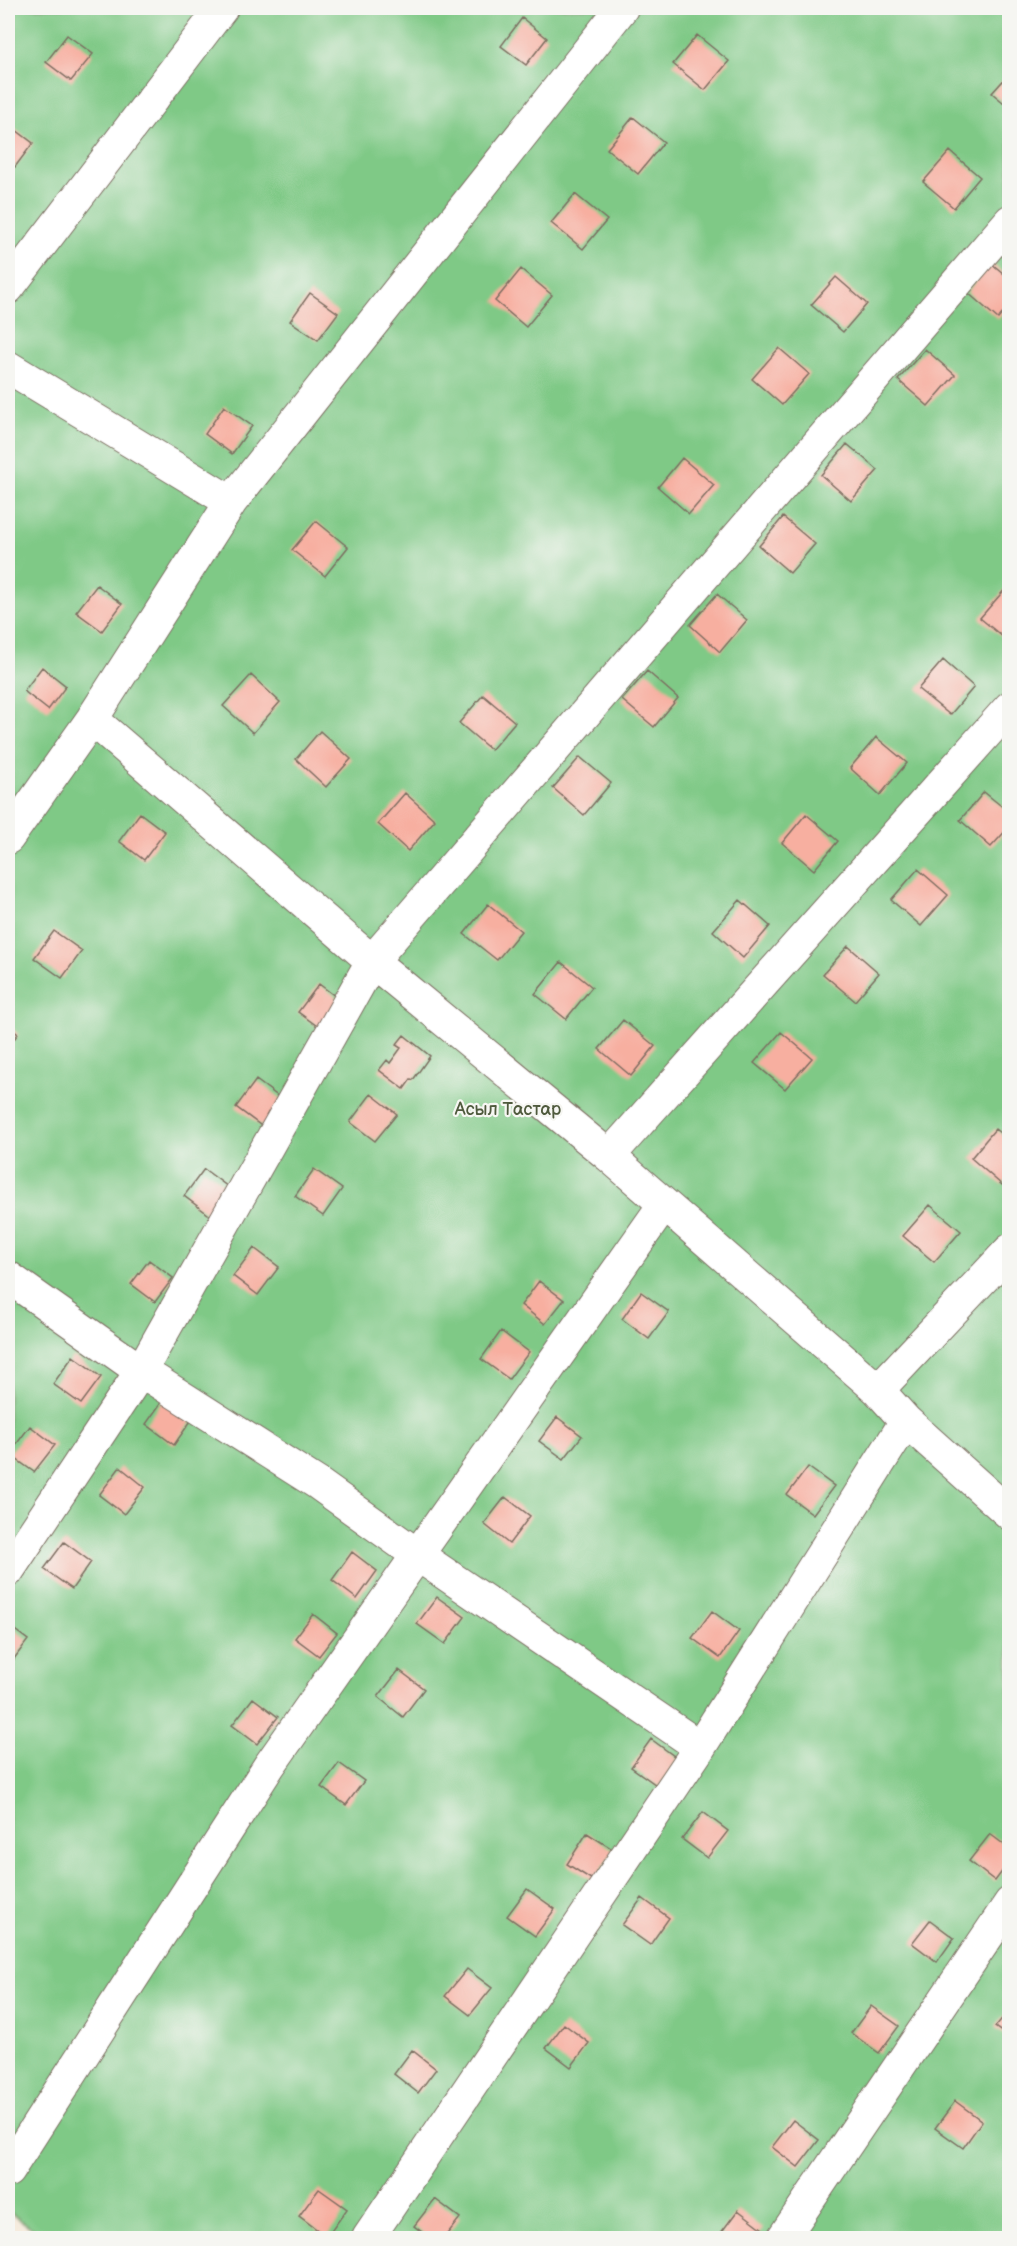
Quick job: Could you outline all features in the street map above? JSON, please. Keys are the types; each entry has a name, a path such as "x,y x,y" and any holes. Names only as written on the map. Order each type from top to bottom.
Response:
{"street":[{"path":"8,288 222,8"},
{"path":"8,838 92,719 231,502 622,8"},
{"path":"8,1571 141,1371 372,961 1010,221"},
{"path":"8,367 231,502"},
{"path":"609,1156 1010,707"},
{"path":"92,719 372,961 609,1156 663,1206 878,1390 906,1421 1010,1514"},
{"path":"8,2171 270,1766 663,1206"},
{"path":"878,1390 1010,1250"},
{"path":"8,1277 141,1371 317,1483 419,1556 700,1747"},
{"path":"368,2238 700,1747 906,1421"},
{"path":"783,2238 1010,1903"}],"green space":[{"name":"Асыл Тастар","path":"8,8 1009,8 1009,2238 46,2238 8,2211"}],"building":[{"path":"522,18 547,38 526,65 501,46"},
{"path":"67,35 93,54 71,81 46,62"},
{"path":"697,35 729,61 705,90 673,64"},
{"path":"1010,73 1010,108 992,93"},
{"path":"633,117 664,142 638,174 607,149"},
{"path":"8,124 33,143 15,167 8,162"},
{"path":"950,151 980,177 954,208 923,182"},
{"path":"575,194 607,220 583,249 551,223"},
{"path":"991,263 1010,279 1010,305 998,319 967,292"},
{"path":"521,269 552,295 526,327 495,301"},
{"path":"836,277 867,304 843,332 811,305"},
{"path":"310,293 338,313 318,340 290,321"},
{"path":"779,348 809,374 782,405 752,379"},
{"path":"925,349 955,375 928,406 898,380"},
{"path":"224,406 252,426 232,454 205,434"},
{"path":"847,444 878,470 851,501 821,475"},
{"path":"682,458 714,485 689,514 658,487"},
{"path":"783,517 815,544 790,573 759,546"},
{"path":"316,521 348,547 325,576 292,550"},
{"path":"97,585 122,604 102,631 76,612"},
{"path":"1007,587 1010,589 1010,643 980,618"},
{"path":"717,594 747,620 720,652 690,625"},
{"path":"943,660 974,687 950,715 918,689"},
{"path":"42,667 66,686 48,710 24,691"},
{"path":"647,671 678,698 654,727 622,700"},
{"path":"251,675 280,702 253,733 223,706"},
{"path":"483,695 515,722 491,750 459,723"},
{"path":"320,731 351,759 326,787 296,759"},
{"path":"876,737 907,763 880,795 850,768"},
{"path":"580,757 611,783 584,815 553,788"},
{"path":"984,792 1010,813 1010,826 991,847 960,820"},
{"path":"405,793 435,820 408,851 378,824"},
{"path":"140,813 165,832 144,860 119,841"},
{"path":"806,814 838,841 814,870 782,843"},
{"path":"918,869 948,895 921,926 891,900"},
{"path":"740,900 770,926 743,958 713,931"},
{"path":"488,904 521,931 497,960 464,934"},
{"path":"54,931 82,951 62,978 34,958"},
{"path":"848,946 879,973 855,1001 823,974"},
{"path":"561,962 592,987 566,1019 535,994"},
{"path":"319,984 344,1003 324,1031 298,1012"},
{"path":"623,1020 655,1046 631,1076 599,1049"},
{"path":"8,1026 18,1034 8,1047"},
{"path":"781,1032 812,1058 785,1089 754,1063"},
{"path":"404,1035 430,1056 404,1089 379,1070 387,1060 390,1063 401,1048 396,1045"},
{"path":"256,1080 283,1100 264,1128 236,1107"},
{"path":"371,1094 397,1114 375,1141 350,1122"},
{"path":"995,1129 1010,1141 1010,1176 1002,1185 971,1158"},
{"path":"204,1169 232,1190 212,1217 184,1196"},
{"path":"314,1169 342,1189 323,1216 295,1196"},
{"path":"930,1205 961,1231 934,1262 903,1236"},
{"path":"254,1248 279,1267 258,1295 233,1276"},
{"path":"149,1260 173,1278 155,1302 131,1284"},
{"path":"539,1281 564,1300 545,1324 521,1305"},
{"path":"641,1292 669,1312 649,1339 622,1319"},
{"path":"501,1331 529,1352 509,1379 481,1359"},
{"path":"73,1356 101,1377 81,1404 53,1384"},
{"path":"165,1397 193,1418 174,1445 146,1424"},
{"path":"557,1417 582,1436 564,1459 539,1441"},
{"path":"30,1426 55,1445 34,1472 9,1454"},
{"path":"120,1467 145,1487 124,1514 99,1495"},
{"path":"808,1467 834,1486 813,1514 787,1495"},
{"path":"505,1497 530,1516 509,1544 484,1524"},
{"path":"64,1542 91,1562 72,1589 44,1569"},
{"path":"352,1552 377,1571 357,1599 332,1580"},
{"path":"437,1597 465,1617 445,1644 417,1624"},
{"path":"712,1611 739,1631 720,1658 692,1638"},
{"path":"313,1614 337,1633 319,1656 295,1638"},
{"path":"8,1625 28,1640 8,1667"},
{"path":"399,1670 424,1689 403,1717 378,1697"},
{"path":"253,1698 278,1717 257,1744 232,1725"},
{"path":"651,1739 678,1759 659,1787 631,1767"},
{"path":"339,1763 364,1781 346,1805 321,1787"},
{"path":"703,1812 728,1831 707,1858 682,1839"},
{"path":"587,1833 614,1850 594,1881 567,1864"},
{"path":"990,1834 1010,1849 1010,1861 995,1881 969,1861"},
{"path":"527,1889 555,1909 535,1936 507,1916"},
{"path":"642,1898 669,1918 650,1945 622,1925"},
{"path":"930,1920 954,1938 937,1962 912,1943"},
{"path":"467,1969 492,1988 470,2015 445,1996"},
{"path":"871,2006 899,2026 879,2053 851,2033"},
{"path":"1010,2009 1010,2038 995,2027"},
{"path":"564,2024 589,2043 571,2067 546,2048"},
{"path":"412,2050 436,2069 418,2093 394,2074"},
{"path":"955,2101 982,2121 963,2148 935,2128"},
{"path":"793,2120 819,2140 798,2167 772,2147"},
{"path":"319,2189 347,2209 327,2237 299,2216"},
{"path":"435,2199 460,2218 444,2238 430,2238 414,2226"},
{"path":"738,2210 763,2229 755,2238 727,2238 720,2234"}]}
